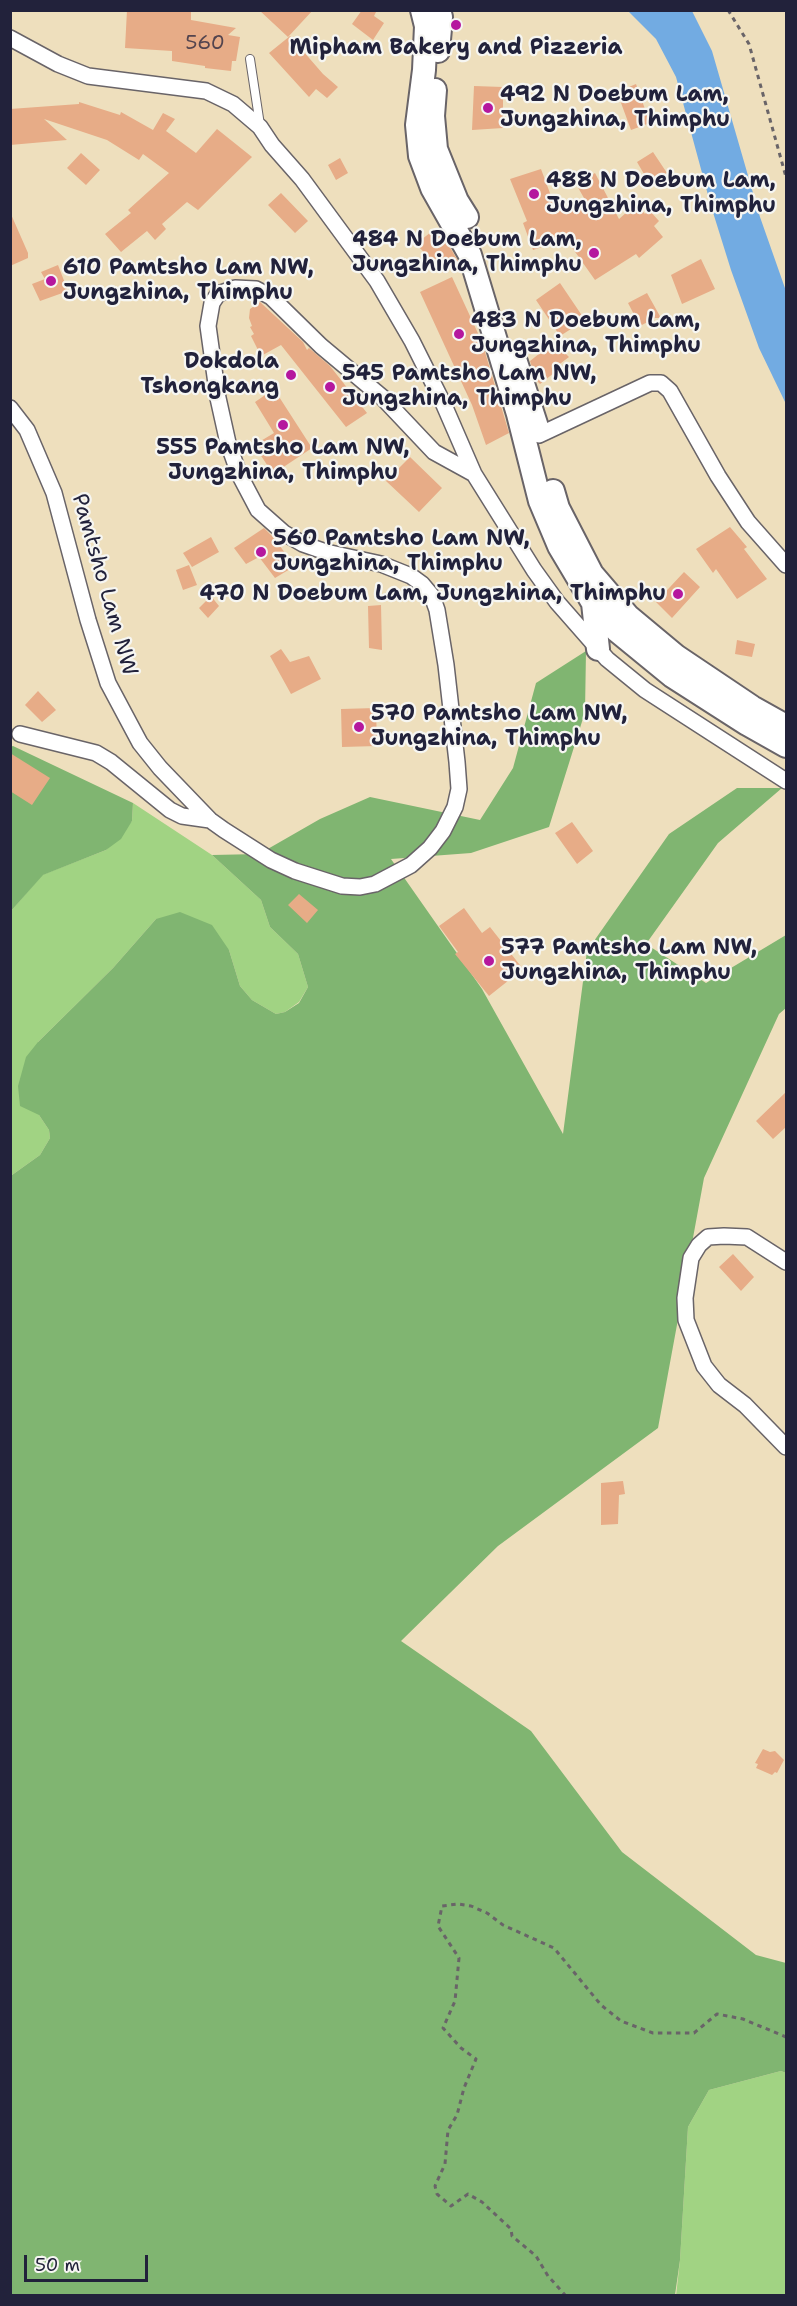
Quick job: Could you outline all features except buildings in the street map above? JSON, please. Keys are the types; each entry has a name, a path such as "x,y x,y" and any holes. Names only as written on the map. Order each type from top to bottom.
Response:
{"main road":[{"path":"422,10 426,26 424,70 417,125 420,156 432,188 461,236 473,262 509,390 518,414 540,501 559,546 593,603 617,630 672,676 786,746"},
{"path":"439,10 441,17 433,116 436,149 457,201 473,226 488,262 558,508 592,574 608,594 650,636 752,707 786,726"},
{"path":"593,603 598,649"}],"street":[{"path":"10,38 58,64 88,76 206,91 233,104 260,127 272,145 302,179 377,281 412,341 444,405 474,474 534,570 557,602 607,659 645,690 786,781"},
{"name":"Pamtsho Lam NW","path":"10,408 27,430 54,493 88,620 108,683 140,743 160,768 210,820 263,855 295,872 342,886 375,885 411,865 430,848 451,819 459,789 446,666 437,610 432,596 422,584 405,573 381,564 326,552 303,544 284,533 258,510 239,474 228,443 218,398 208,326 212,303 218,294 235,288 256,289 271,297 321,346 382,397 434,452 474,474"},
{"path":"539,435 650,383 661,383 670,391 718,476 748,522 786,565"},
{"path":"20,734 96,753 170,810 182,816 210,820"},
{"path":"786,1262 747,1237 708,1237 699,1245 691,1258 685,1298 686,1320 704,1366 719,1385 745,1405 786,1447"}],"lane":[{"path":"250,59 260,127"}],"path":[{"path":"728,10 749,44 786,177"},
{"path":"566,2295 548,2276 536,2256 512,2236 511,2229 482,2202 468,2194 451,2206 437,2194 435,2186 444,2164 448,2130 457,2115 464,2088 476,2059 461,2048 443,2028 455,2001 459,1958 438,1926 442,1906 458,1904 471,1906 487,1913 503,1925 554,1948 601,2006 621,2021 653,2033 694,2032 717,2014 743,2019 786,2037"}],"green space":[{"path":"586,651 585,712 549,827 471,853 391,859 482,989 563,1134 587,951 669,834 737,788 782,788 718,843 646,944 706,983 786,935 786,1008 779,1014 704,1178 658,1428 498,1546 401,1641 531,1731 622,1852 756,1955 786,1963 786,2073 781,2071 709,2090 688,2127 680,2260 675,2295 11,2296 10,1191 12,1175 40,1155 50,1138 49,1130 39,1115 20,1106 18,1086 26,1057 38,1042 113,968 156,919 180,912 212,925 229,950 240,986 252,1000 276,1014 285,1012 299,1003 308,987 298,954 270,927 261,900 212,855 259,854 320,819 370,797 480,820 513,768 536,683"},
{"path":"13,746 133,803 132,821 121,839 106,850 43,875 11,911 10,747"},
{"path":"133,803 212,855 261,900 270,927 298,954 308,987 299,1002 285,1012 276,1014 252,1000 240,986 229,950 156,919 113,968 38,1042 39,1115 49,1130 50,1138 40,1155 12,1175 11,1191 11,911 42,875 106,850 132,821"},
{"path":"781,2071 786,2073 786,2295 676,2296 688,2127 709,2090"}],"water":[{"path":"628,11 692,11 712,51 760,217 786,291 786,404 759,348 731,270 676,77 656,39"}],"place":[{"name":"Mipham Bakery and Pizzeria","path":"456,25"},
{"name":"492 N Doebum Lam, Jungzhina, Thimphu","path":"488,108"},
{"name":"488 N Doebum Lam, Jungzhina, Thimphu","path":"534,194"},
{"name":"484 N Doebum Lam, Jungzhina, Thimphu","path":"594,253"},
{"name":"610 Pamtsho Lam NW, Jungzhina, Thimphu","path":"51,281"},
{"name":"483 N Doebum Lam, Jungzhina, Thimphu","path":"459,334"},
{"name":"Dokdola Tshongkang","path":"291,375"},
{"name":"545 Pamtsho Lam NW, Jungzhina, Thimphu","path":"330,387"},
{"name":"555 Pamtsho Lam NW, Jungzhina, Thimphu","path":"283,425"},
{"name":"560 Pamtsho Lam NW, Jungzhina, Thimphu","path":"261,552"},
{"name":"470 N Doebum Lam, Jungzhina, Thimphu","path":"678,594"},
{"name":"570 Pamtsho Lam NW, Jungzhina, Thimphu","path":"359,727"},
{"name":"577 Pamtsho Lam NW, Jungzhina, Thimphu","path":"489,961"}]}
